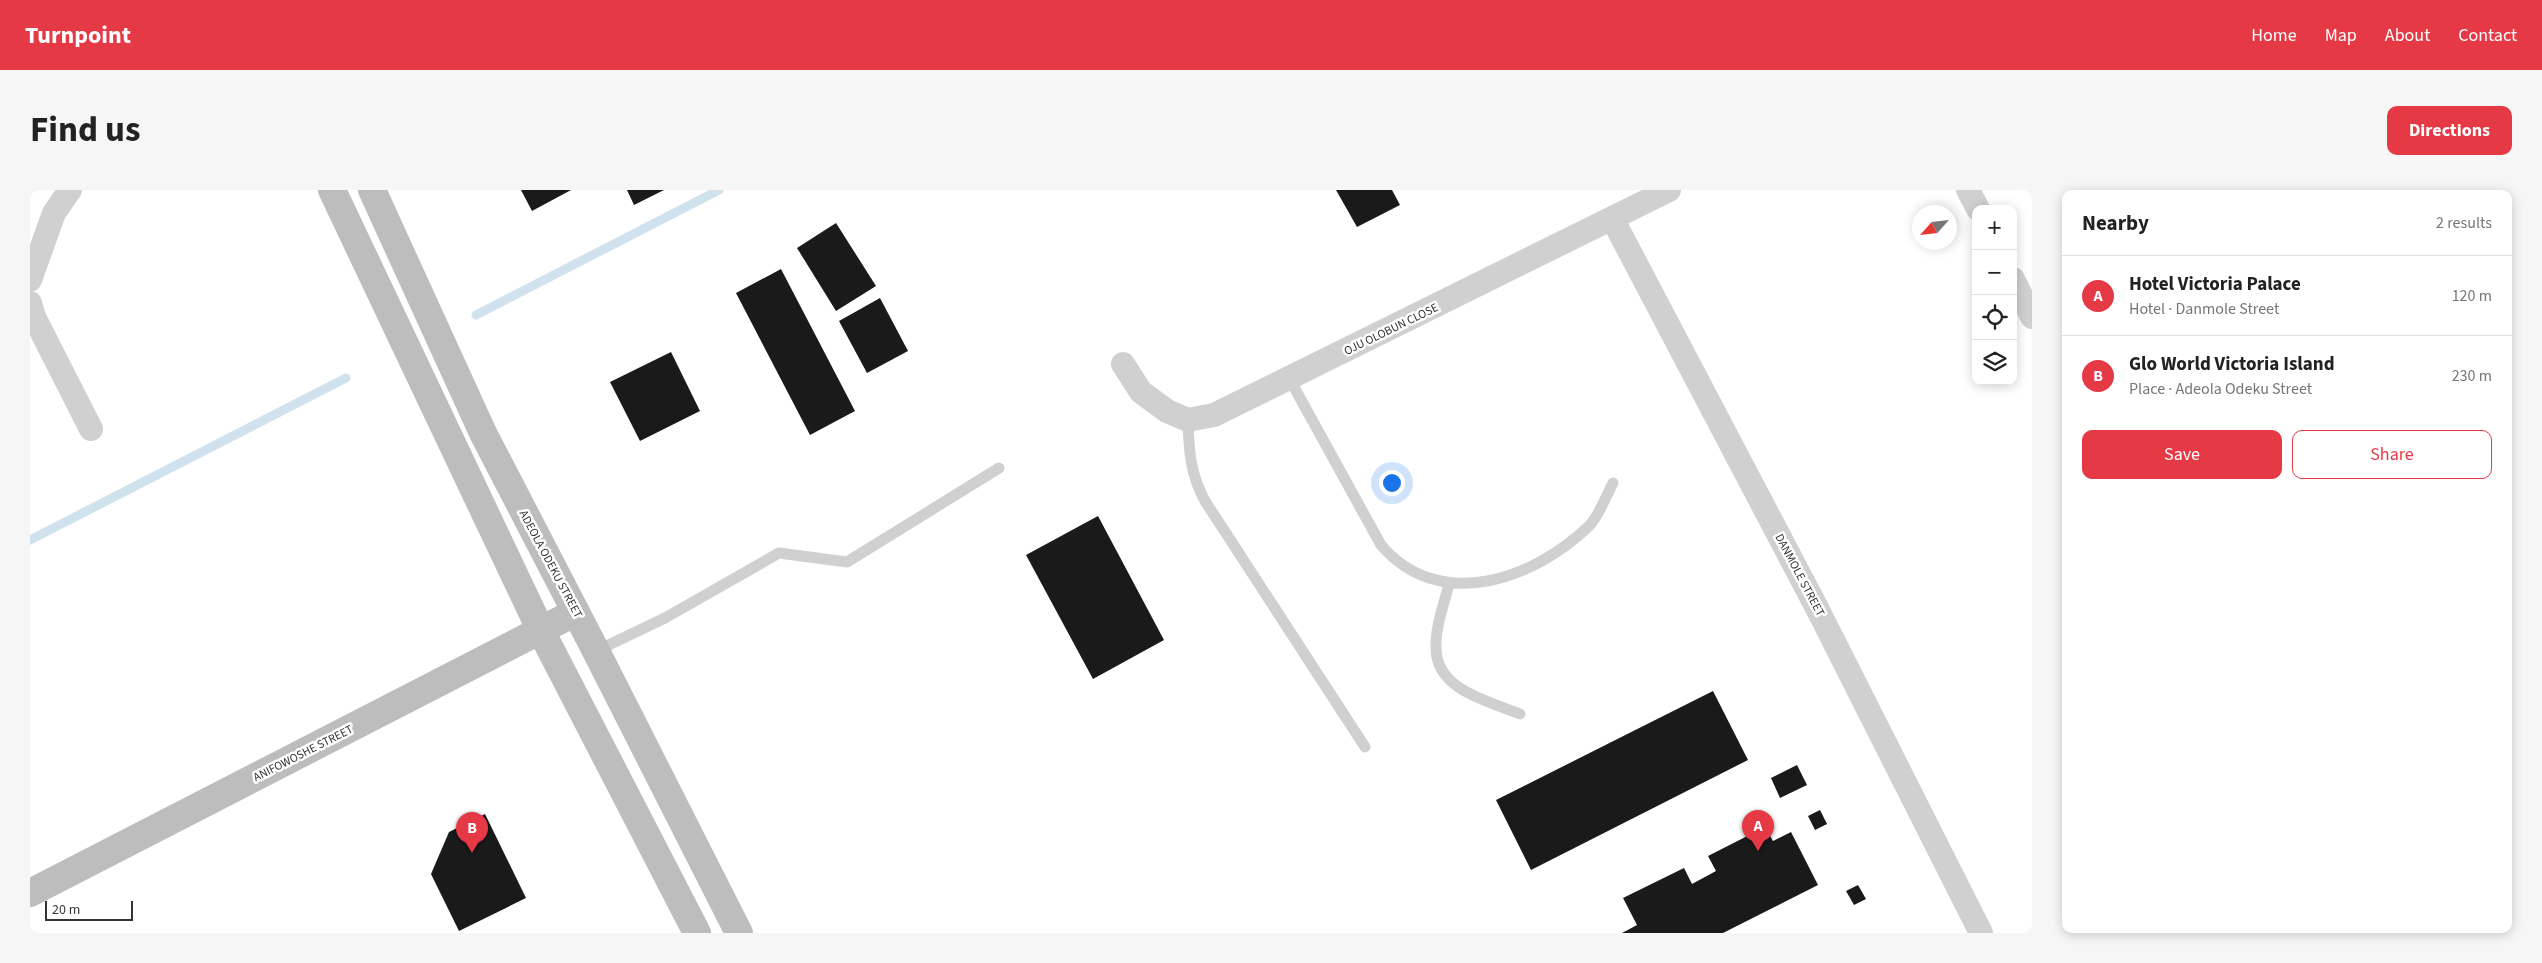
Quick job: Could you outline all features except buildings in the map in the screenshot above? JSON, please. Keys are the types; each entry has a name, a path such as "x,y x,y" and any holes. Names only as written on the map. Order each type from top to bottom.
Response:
{"main road":[{"path":"332,190 540,630 697,933"},
{"name":"ADEOLA ODEKU STREET","path":"372,190 483,433 739,933"},
{"name":"ANIFOWOSHE STREET","path":"30,893 576,612"}],"street":[{"path":"30,280 54,213 70,190"},
{"name":"OJU OLOBUN CLOSE","path":"1188,420 1214,415 1613,220 1670,190"},
{"path":"1968,190 1976,205"},
{"name":"DANMOLE STREET","path":"1613,220 1818,610 1981,933"},
{"path":"2017,287 2032,316"},
{"path":"30,302 34,317 91,430"},
{"path":"1123,364 1141,392 1166,411 1188,420"}],"lane":[{"path":"1289,378 1381,545 1395,560 1412,571 1449,584 1481,584 1519,571 1552,553 1590,525 1613,483"},
{"path":"1188,420 1190,461 1196,484 1205,501 1365,747"},
{"path":"596,651 665,618 779,554 846,562 1000,468"},
{"path":"1449,584 1435,646 1437,660 1443,675 1459,688 1520,714"}],"waterway":[{"path":"476,315 719,190"},
{"path":"30,540 346,378"}],"place":[{"name":"Hotel Victoria Palace","path":"1758,851"},
{"name":"Glo World Victoria Island","path":"472,853"}]}
